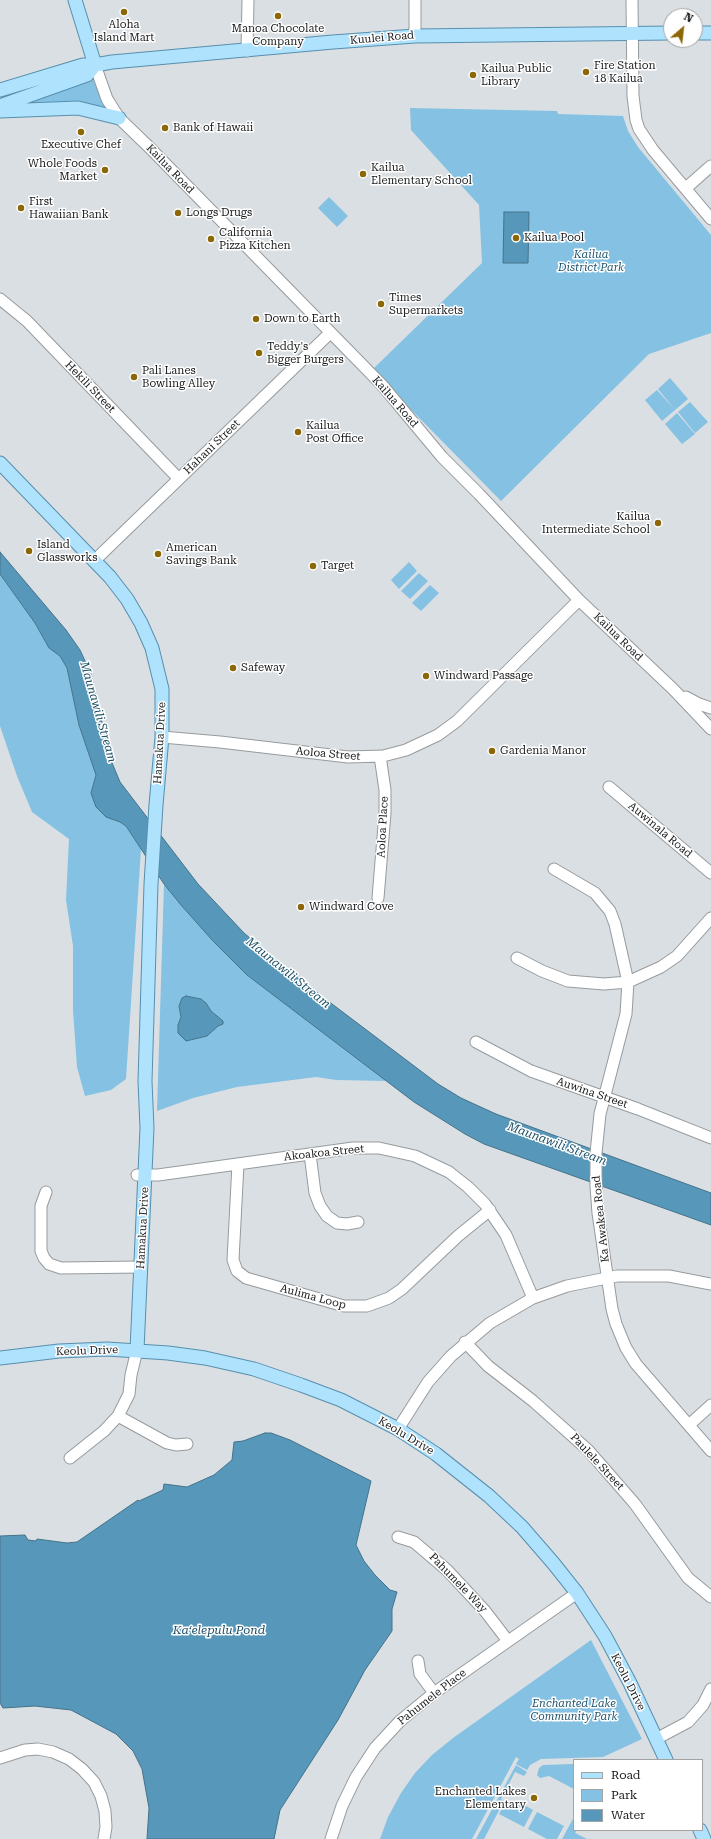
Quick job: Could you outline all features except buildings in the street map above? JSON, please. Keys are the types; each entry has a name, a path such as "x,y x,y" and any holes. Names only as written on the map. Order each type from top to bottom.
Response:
{"main road":[{"path":"75,0 95,65"},
{"name":"Kuulei Road","path":"95,65 112,62 415,36 663,33"},
{"path":"0,90 83,65 95,65"},
{"path":"0,106 86,76 95,65"},
{"path":"0,111 78,108 119,118"},
{"name":"Hamakua Drive","path":"0,463 110,577 127,599 150,642 162,689 162,737 151,884 145,1081 138,1128 141,1175 132,1350"},
{"name":"Keolu Drive","path":"0,1358 59,1351 132,1350 205,1358 278,1376 341,1400 398,1429 436,1454 489,1496 537,1544 577,1593 616,1657 666,1759"}],"street":[{"path":"248,0 248,50"},
{"path":"415,0 415,36"},
{"path":"632,0 633,96 636,120 639,128 653,150 711,219"},
{"name":"Kailua Road","path":"95,65 107,99 119,118 382,385 442,457 484,499 579,600 673,689 711,729"},
{"path":"686,188 711,166"},
{"name":"Hekili Street","path":"0,299 27,321 179,479"},
{"name":"Hahani Street","path":"94,561 330,333"},
{"name":"Aoloa Street","path":"162,737 220,742 348,757 380,756 417,746 448,728 520,660 579,600"},
{"path":"673,689 699,704 711,708"},
{"name":"Aoloa Place","path":"378,898 385,813 385,790 380,756"},
{"name":"Auwinala Road","path":"609,787 711,873"},
{"name":"Ka Awakea Road","path":"554,869 596,892 610,911 616,924 628,982 626,1014 604,1097 597,1138 596,1186 608,1278 616,1324 626,1348 644,1374 711,1451"},
{"path":"517,958 542,971 568,981 604,984 628,982 661,967 673,959 691,942 711,918"},
{"name":"Auwina Street","path":"476,1042 530,1071 604,1097 711,1138"},
{"name":"Akoakoa Street","path":"141,1175 158,1175 310,1154 366,1148 391,1150 415,1156 438,1166 459,1179 477,1195 490,1210 506,1235 533,1298"},
{"path":"310,1154 315,1194 320,1206 327,1216 337,1223 347,1224 358,1222"},
{"name":"Aulima Loop","path":"238,1164 233,1260 237,1271 246,1278 344,1306 367,1306 382,1302 396,1294 458,1236 490,1210"},
{"path":"46,1192 41,1206 41,1251 49,1264 61,1268 136,1267"},
{"path":"398,1429 428,1382 451,1356 466,1342 500,1316 533,1298 567,1286 608,1278 658,1276 686,1278 711,1284"},
{"name":"Paulele Street","path":"466,1342 497,1373 533,1401 588,1450 635,1504 688,1578 711,1597"},
{"name":"Hamakua Drive","path":"70,1458 104,1431 118,1416 129,1394 132,1350"},
{"path":"689,1425 711,1405"},
{"path":"118,1416 161,1440 176,1445 187,1444"},
{"name":"Pahumele Way","path":"398,1537 414,1542 442,1565 481,1606 508,1641"},
{"name":"Pahumele Place","path":"331,1839 347,1795 366,1760 384,1737 400,1721 434,1693 577,1593"},
{"path":"418,1661 420,1674 434,1693"},
{"path":"656,1739 688,1722 697,1714 711,1689"},
{"path":"0,1758 25,1750 38,1749 69,1759 78,1766 94,1782 101,1796 106,1821 104,1839"}],"green space":[{"path":"95,65 119,118 41,109 15,100"},
{"name":"Kailua District Park","path":"410,108 557,111 558,114 623,116 628,131 638,147 711,235 711,333 649,354 501,501 372,370 482,263 479,205 411,130"},
{"path":"329,197 348,216 337,227 318,208"},
{"path":"670,378 688,399 675,410 658,389"},
{"path":"657,390 675,410 662,421 645,400"},
{"path":"690,402 708,422 695,433 678,412"},
{"path":"677,413 695,434 682,444 665,424"},
{"path":"409,562 417,571 399,589 391,580"},
{"path":"419,573 428,581 410,599 401,591"},
{"path":"0,574 35,623 49,648 60,656 67,668 79,725 96,775 91,793 106,817 126,826 141,849 126,1079 111,1090 85,1096 77,1067 73,1010 73,946 66,900 69,839 32,812 17,776 0,726"},
{"path":"430,585 439,593 421,611 412,603"},
{"path":"164,884 197,923 247,975 388,1081 336,1080 316,1077 237,1087 193,1098 157,1111","holes":["186,996 201,999 220,1020 218,1026 207,1036 186,1041 178,1025 181,1017 179,1006"]},
{"name":"Enchanted Lake Community Park","path":"591,1640 642,1739 603,1757 541,1759 530,1765 527,1770 516,1764 519,1759 516,1757 472,1839 380,1839 388,1817 401,1793 415,1773 432,1755 453,1738"},
{"path":"573,1764 573,1788 549,1776 540,1778 537,1775 539,1768 543,1765"},
{"path":"516,1765 527,1772 524,1776 515,1772 501,1799 504,1801 484,1839 476,1839"},
{"path":"506,1802 516,1807 519,1802 533,1810 524,1827 499,1814"},
{"path":"537,1812 564,1826 557,1839 547,1839 528,1829"},
{"path":"573,1819 573,1831 576,1831 575,1833 587,1839 562,1839"}],"water":[{"name":"Kailua Pool","path":"504,212 529,212 528,263 503,263"},
{"name":"Maunawili Stream","path":"0,552 66,630 80,650 91,674 110,758 120,782 198,884 244,933 291,973 438,1084 461,1098 496,1114 711,1193 711,1225 484,1144 465,1134 414,1102 247,975 213,941 181,905 164,884 126,826 106,817 96,807 91,793 96,775 79,725 67,668 60,656 49,648 35,623 0,574"},
{"path":"186,996 201,999 206,1003 211,1011 223,1021 223,1024 218,1026 207,1036 186,1041 178,1033 178,1025 181,1017 179,1006 182,998"},
{"name":"Kaʻelepulu Pond","path":"265,1433 271,1433 290,1440 371,1481 356,1545 364,1561 375,1575 390,1590 397,1592 392,1609 392,1631 365,1670 338,1720 280,1810 274,1839 147,1839 149,1808 142,1769 133,1751 116,1734 71,1710 35,1706 3,1708 0,1703 0,1536 25,1535 28,1540 36,1541 37,1539 67,1543 77,1542 138,1500 139,1501 163,1490 164,1484 187,1487 214,1475 232,1460 234,1442 243,1441"}],"place":[{"name":"Aloha Island Mart","path":"124,12"},
{"name":"Manoa Chocolate Company","path":"278,16"},
{"name":"Fire Station 18 Kailua","path":"586,72"},
{"name":"Kailua Public Library","path":"473,75"},
{"name":"Bank of Hawaii","path":"165,128"},
{"name":"Executive Chef","path":"81,132"},
{"name":"Whole Foods Market","path":"105,170"},
{"name":"Kailua Elementary School","path":"363,174"},
{"name":"First Hawaiian Bank","path":"21,208"},
{"name":"Longs Drugs","path":"178,213"},
{"name":"Kailua Pool","path":"516,238"},
{"name":"California Pizza Kitchen","path":"211,239"},
{"name":"Times Supermarkets","path":"381,304"},
{"name":"Down to Earth","path":"256,319"},
{"name":"Teddy's Bigger Burgers","path":"259,353"},
{"name":"Pali Lanes Bowling Alley","path":"134,377"},
{"name":"Kailua Post Office","path":"298,432"},
{"name":"Kailua Intermediate School","path":"658,523"},
{"name":"Island Glassworks","path":"29,551"},
{"name":"American Savings Bank","path":"158,554"},
{"name":"Target","path":"313,566"},
{"name":"Safeway","path":"233,668"},
{"name":"Windward Passage","path":"426,676"},
{"name":"Gardenia Manor","path":"492,751"},
{"name":"Windward Cove","path":"301,907"},
{"name":"Enchanted Lakes Elementary","path":"534,1798"}]}
